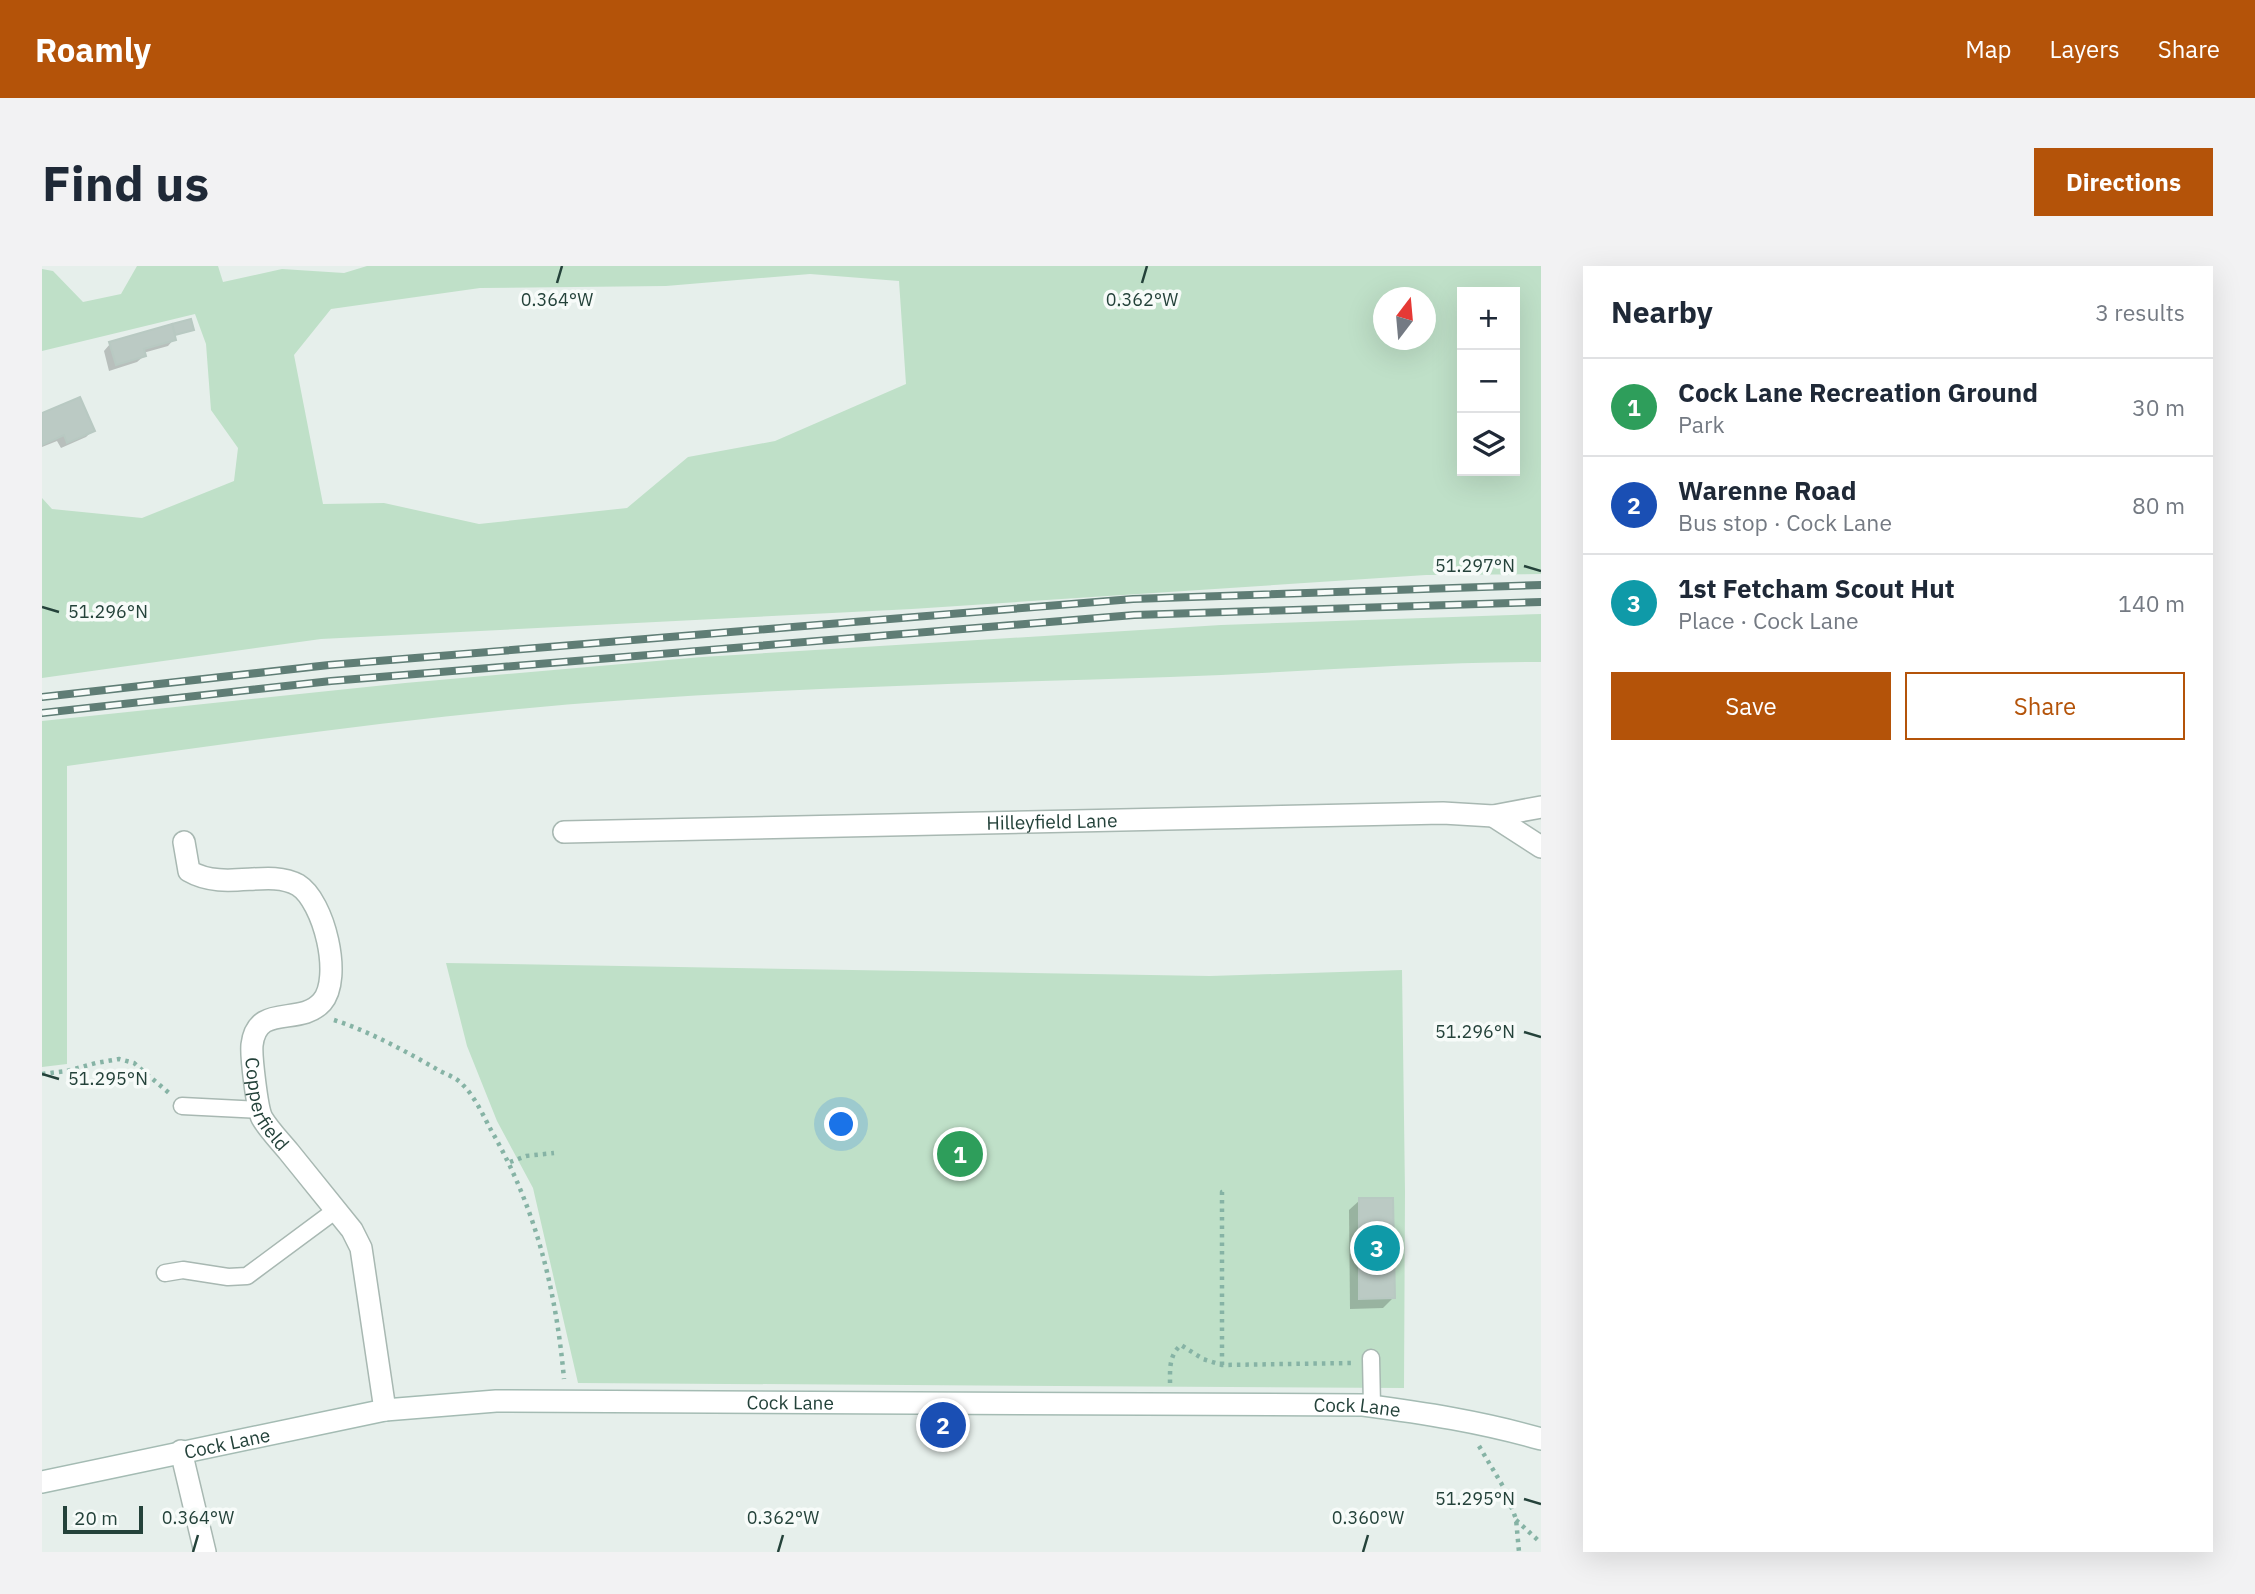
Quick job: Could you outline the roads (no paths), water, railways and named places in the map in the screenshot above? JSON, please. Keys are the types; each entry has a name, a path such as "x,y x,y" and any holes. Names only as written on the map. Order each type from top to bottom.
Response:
{"street":[{"name":"Hilleyfield Lane","path":"564,832 1443,813 1493,816 1541,807"},
{"path":"1493,816 1541,847"},
{"name":"Copperfield","path":"184,842 189,871 201,878 224,882 278,880 298,886 312,899 326,932 330,960 329,987 323,1001 310,1012 266,1019 255,1030 252,1048 262,1118 352,1230 361,1248 385,1410"},
{"name":"Cock Lane","path":"42,1482 385,1410 496,1401 1372,1406 1445,1415 1541,1439"},
{"path":"181,1451 205,1552"}],"lane":[{"path":"182,1105 260,1110"},
{"path":"165,1273 183,1270 228,1277 247,1276 335,1210"},
{"path":"1371,1360 1372,1406"}],"railway":[{"path":"42,697 329,665 1133,599 1541,585"},
{"path":"42,713 331,681 1134,615 1541,602"}],"place":[{"name":"Cock Lane Recreation Ground","path":"960,1154"},
{"name":"1st Fetcham Scout Hut","path":"1377,1248"},
{"name":"Warenne Road","path":"943,1425"}]}
